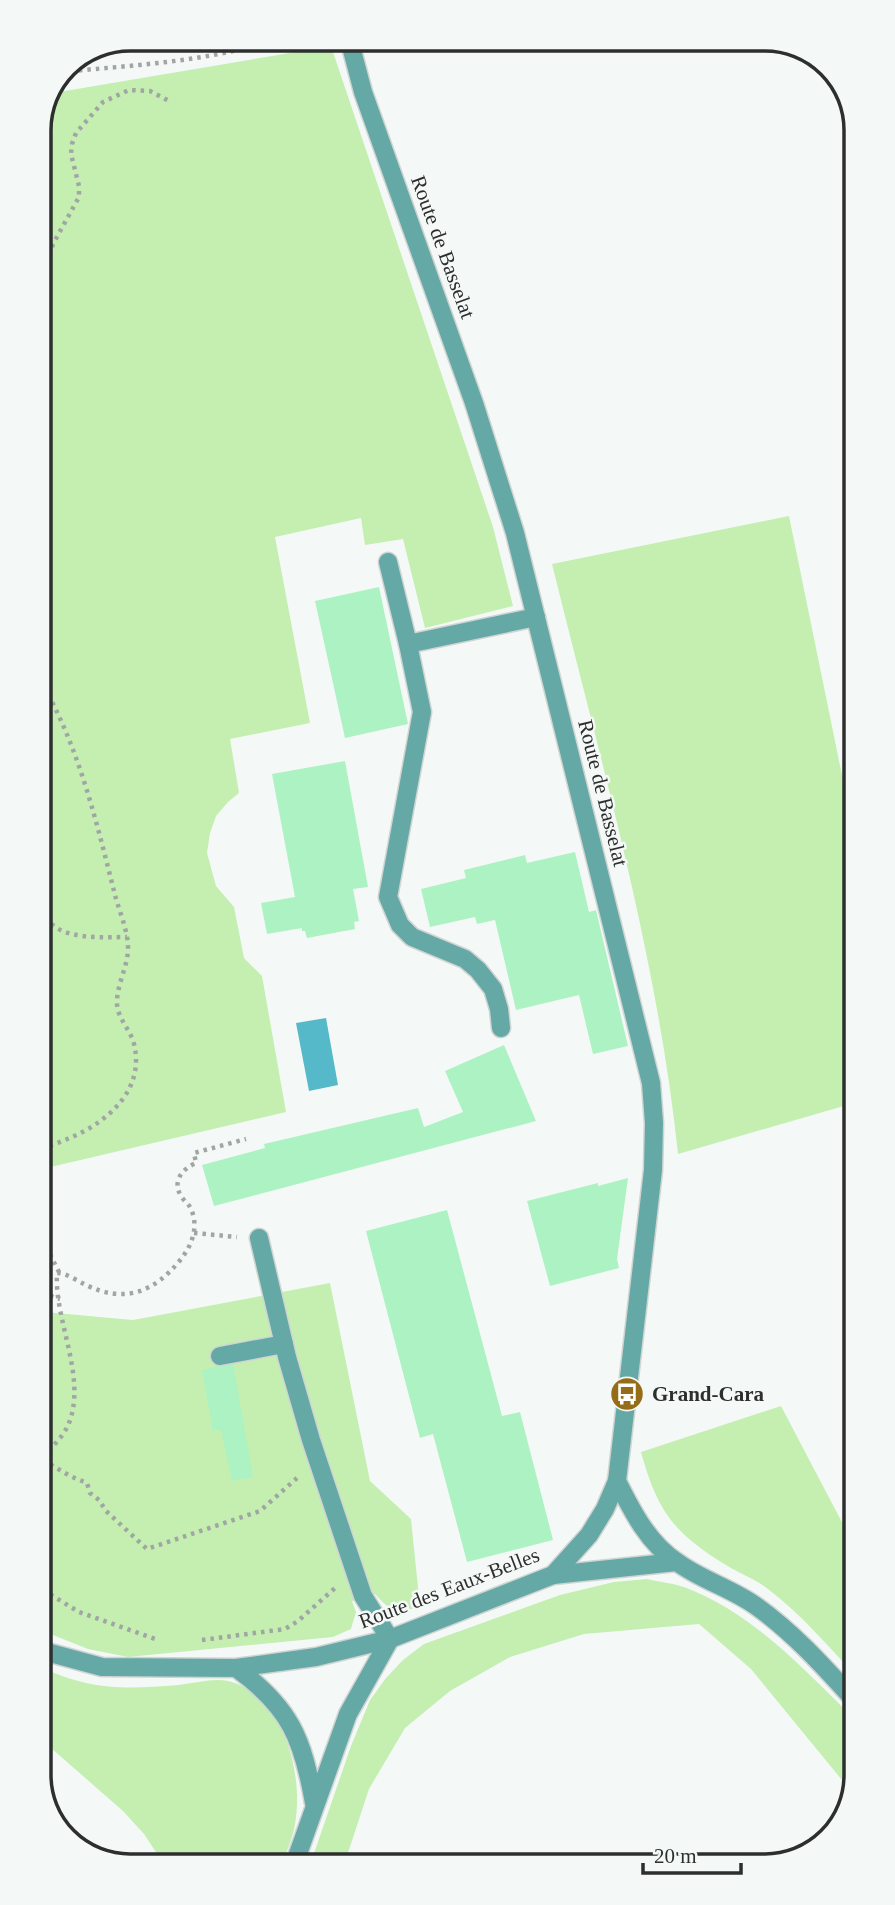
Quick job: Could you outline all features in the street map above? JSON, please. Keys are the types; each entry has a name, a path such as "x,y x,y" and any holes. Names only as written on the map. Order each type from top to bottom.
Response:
{"street":[{"name":"Route de Basselat","path":"352,51 363,92 474,403 514,533 651,1083 653,1170 617,1481"},
{"path":"388,562 422,712 388,897 400,926 412,937 465,959 478,970 493,989 501,1028"},
{"path":"408,644 536,617"},
{"path":"259,1238 284,1344 321,1470 363,1596 390,1639 348,1714 298,1854"},
{"path":"220,1356 284,1344"},
{"path":"617,1481 633,1514 653,1540 676,1562 755,1606 797,1640 844,1689"},
{"name":"Route des Eaux-Belles","path":"51,1653 102,1667 236,1668 316,1657 390,1639 553,1575 589,1535 605,1509 617,1481"},
{"path":"553,1575 676,1562"},
{"path":"236,1668 273,1698 286,1716 305,1758 314,1805"}],"path":[{"path":"78,70 232,51"},
{"path":"51,250 79,197 71,154 76,133 103,102 129,90 150,91 171,102"},
{"path":"51,702 82,778 127,937 128,949 117,1008 131,1035 136,1054 130,1087 119,1107 78,1134 51,1144"},
{"path":"51,922 61,930 85,937 127,937"},
{"path":"51,1256 59,1272 99,1292 116,1296 139,1292 160,1282 189,1247 194,1233 192,1213 178,1189 177,1181 181,1173 196,1163 194,1153 246,1139"},
{"path":"194,1233 259,1238"},
{"path":"51,1448 68,1425 73,1408 71,1369 56,1276 59,1272"},
{"path":"51,1296 60,1299"},
{"path":"51,1464 69,1476 87,1483 90,1493 106,1511 147,1549 260,1511 293,1480 321,1470"},
{"path":"191,1640 285,1629 298,1621 341,1582 356,1574"},
{"path":"51,1595 79,1612 97,1619 152,1639 168,1640"}],"green space":[{"path":"301,51 333,51 493,527 513,606 425,628 403,539 365,545 361,518 275,537 310,723 230,739 239,793 216,816 207,853 216,886 234,907 244,958 262,976 286,1112 51,1167 51,125 53,110 61,92"},
{"path":"789,516 844,785 844,1106 678,1154 669,1079 642,931 552,564"},
{"path":"330,1283 370,1481 411,1519 420,1607 395,1610 375,1594 352,1601 356,1612 351,1629 333,1637 128,1657 88,1649 51,1634 51,1313 133,1320"},
{"path":"781,1406 844,1526 844,1663 792,1609 763,1585 708,1553 680,1530 661,1505 641,1452"},
{"path":"647,1579 684,1587 732,1611 775,1643 844,1708 844,1782 751,1669 699,1624 584,1634 510,1657 450,1691 405,1728 369,1789 348,1854 314,1854 370,1700 403,1660 424,1644 560,1595 614,1582"},
{"path":"51,1671 78,1681 110,1687 228,1681 247,1689 263,1702 276,1719 293,1761 296,1783 295,1824 286,1854 157,1854 144,1834 123,1811 51,1748"}],"water":[{"path":"326,1018 338,1085 309,1091 296,1023"}],"building":[{"path":"379,587 408,724 345,738 315,601"},
{"path":"345,761 368,887 353,889 359,921 354,922 355,929 307,938 302,928 267,934 261,903 295,897 272,774"},
{"path":"575,852 589,912 596,910 628,1046 593,1054 579,995 516,1010 495,920 477,924 475,917 430,927 421,889 466,878 464,870 525,855 527,863"},
{"path":"504,1045 536,1121 214,1206 202,1165 265,1148 264,1144 418,1108 424,1127 463,1112 445,1071"},
{"path":"628,1178 617,1259 619,1268 550,1286 527,1201"},
{"path":"447,1210 502,1416 520,1412 553,1540 467,1562 433,1434 420,1438 366,1231"},
{"path":"233,1363 253,1477 232,1481 221,1430 213,1431 202,1370"}],"place":[{"name":"Grand-Cara","path":"627,1394"}]}
